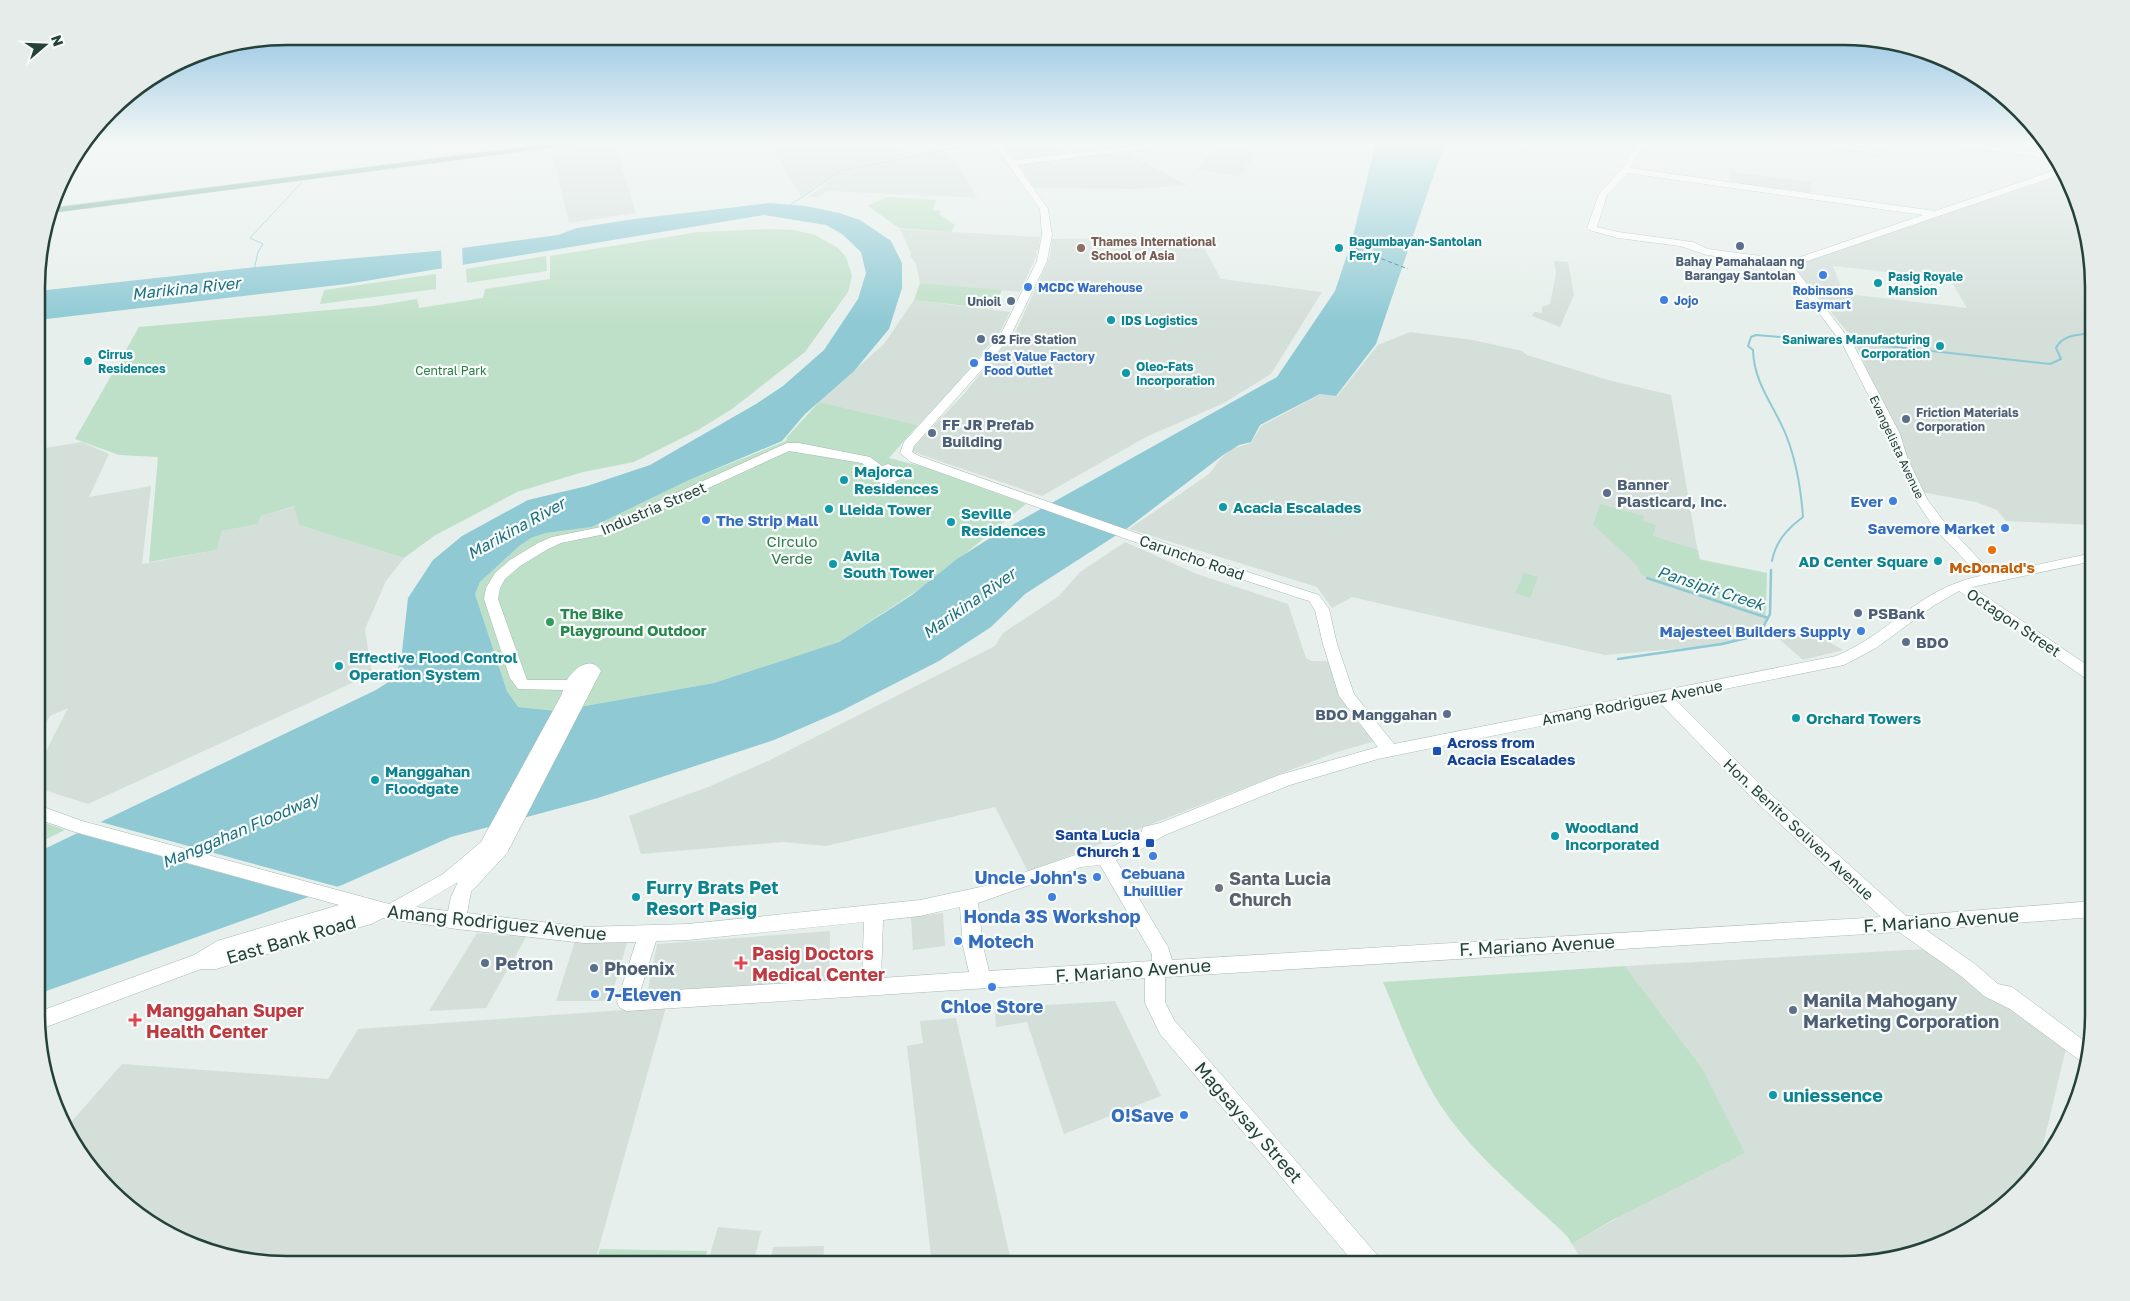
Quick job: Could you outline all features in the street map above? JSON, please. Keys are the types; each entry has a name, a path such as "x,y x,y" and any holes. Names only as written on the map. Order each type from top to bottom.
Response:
{"main road":[{"path":"59,205 79,203"},
{"path":"58,210 113,203"}],"street":[{"name":"Industria Street","path":"456,885 493,858 494,847 575,692 523,685 518,678 491,599 493,588 500,576 521,559 557,540 605,530 787,447 792,446 826,451 866,460 884,469 896,458 906,453 908,444 1005,337 1042,261 1047,235 1044,209 1040,203"},
{"path":"1600,203 1592,228 1618,235 1684,244 1707,252 1748,256 1784,265 1968,203"},
{"path":"1855,203 1935,214"},
{"name":"Evangelista Avenue","path":"1784,265 1792,271 1819,310 1846,342 1894,434 1901,457 1921,499 1940,526 1990,579"},
{"name":"Caruncho Road","path":"906,453 915,459 985,485 1224,570 1308,595 1319,602 1347,696 1355,710 1375,730 1390,751"},
{"name":"Amang Rodriguez Avenue","path":"1081,860 1088,854 1142,833 1159,830 1285,780 1390,751 1812,667 1859,654 1926,602 1960,584 2085,559"},
{"name":"Octagon Street","path":"1960,584 2085,670"},
{"name":"Hon. Benito Soliven Avenue","path":"1662,696 1765,800 1902,924 1968,970 1988,988 2011,1000 2082,1051"},
{"name":"Amang Rodriguez Avenue","path":"45,814 81,827 385,911 438,919 584,935 648,935 874,914 968,899 1081,860 1093,860 1145,840 1159,830"},
{"name":"Magsaysay Street","path":"1104,856 1161,953 1155,1003 1167,1027 1363,1256"},
{"path":"438,919 456,885"},
{"path":"456,885 457,921"},
{"name":"East Bank Road","path":"201,961 216,962 371,916 456,885"},
{"path":"968,899 973,946 981,980"},
{"name":"East Bank Road","path":"45,1018 201,961 217,949 353,909 360,905"},
{"name":"F. Mariano Avenue","path":"648,935 627,1002 1902,924 2085,910"},
{"path":"870,987 874,914"}],"shaded area":[{"path":"564,203 633,203 636,213 569,223"},
{"path":"1980,203 2070,203 2077,225 2083,256 2085,287 2085,525 2006,521 1997,510 1976,502 1921,492 1854,340 1813,290 1967,308 1950,279 1833,266 1842,289 1808,285 1793,266"},
{"path":"900,229 1040,237 1039,250 1035,251 1037,254 1020,292 920,283 916,264 910,256 911,253"},
{"path":"1198,237 1221,279 1322,292 1271,374 1224,403 1146,437 1042,496 913,452 912,448 963,395 1016,331 1050,257 1052,239"},
{"path":"1554,261 1568,262 1574,295 1560,327 1532,316 1534,312 1542,313 1542,307 1550,304 1556,273"},
{"path":"914,300 1010,312 1000,332 950,392 918,425 818,402 884,344"},
{"path":"1410,332 1473,340 1522,351 1527,355 1608,380 1671,395 1699,559 1767,573 1766,620 1757,634 1723,645 1605,655 1352,597 1332,608 1317,587 1129,529 1209,474 1221,458 1231,449 1251,443 1261,426 1321,394 1337,396 1378,345"},
{"path":"82,442 109,454 89,497 151,486 142,564 217,550 222,531 258,524 261,516 295,506 299,525 404,558 386,581 365,629 372,674 88,804 45,790 45,753 68,708 50,716 45,725 45,448"},
{"path":"1125,542 1197,574 1288,604 1306,658 1311,661 1331,661 1349,713 1376,741 1337,752 1028,872 995,807 826,846 783,842 641,854 629,816 708,787 768,761 995,646 1003,633 1059,596 1080,572"},
{"path":"1810,631 1843,650 1803,660 1779,639"},
{"path":"943,913 945,946 913,950 911,917"},
{"name":"Pasig Doctors Medical Center","path":"830,931 829,983 646,999 657,944"},
{"path":"477,933 526,937 486,1008 429,1011"},
{"path":"575,941 627,943 610,1001 556,1001"},
{"path":"1926,949 2066,1048 2042,1151 2014,1185 1990,1206 1950,1231 1905,1248 1874,1254 1843,1256 1579,1256 1572,1244 1616,1219 1702,1068 1625,966"},
{"path":"1115,1001 1161,1096 1064,1134 1027,1022 996,1027 995,1008"},
{"path":"666,1007 597,1256 287,1256 256,1254 225,1248 180,1231 140,1206 116,1185 95,1161 71,1123 122,1064 328,1079 358,1029"},
{"path":"956,1018 1010,1256 931,1256 907,1046 923,1043 920,1021"},
{"path":"718,1227 761,1231 755,1256 710,1256"},
{"path":"824,1246 823,1256 772,1256 773,1247"}],"green space":[{"path":"875,203 936,203 932,210 941,211 939,214 955,225 951,232 899,228 868,206"},
{"name":"Central Park","path":"768,229 794,230 815,235 838,248 846,257 852,276 848,292 805,352 732,409 698,430 634,462 583,472 517,492 434,536 404,558 299,525 294,506 261,516 258,524 222,531 217,550 149,562 158,457 119,455 75,439 139,327 374,306 417,299 419,308 483,298 485,289 550,279 550,256 699,232"},
{"path":"546,256 547,271 467,283 466,269"},
{"path":"436,274 436,289 320,304 324,290"},
{"path":"920,283 1002,290 993,309 914,300"},
{"name":"Circulo Verde","path":"819,402 918,425 889,458 928,468 1026,504 933,580 839,642 714,683 557,711 517,707 507,691 475,594 480,582 519,545 531,538 546,533 592,527 687,481 786,441 787,437"},
{"path":"1600,504 1644,516 1643,521 1656,525 1653,536 1698,550 1700,560 1767,573 1765,615 1642,575 1636,564 1593,525"},
{"path":"1524,573 1538,577 1530,598 1515,593"},
{"path":"45,823 65,830 45,840"},
{"path":"1625,966 1702,1068 1745,1153 1616,1218 1572,1244 1567,1236 1484,1158 1441,1106 1409,1046 1383,982"},
{"path":"600,1249 707,1251 706,1256 598,1256"}],"water":[{"path":"770,203 806,206 839,213 860,220 891,241 902,263 902,288 889,329 854,371 805,414 782,441 687,481 592,527 546,533 531,538 519,546 480,582 475,594 507,691 518,707 557,711 714,683 839,642 912,595 957,559 998,533 1277,377 1335,291 1352,240 1361,203 1424,203 1376,344 1336,396 1320,394 1260,425 1251,442 1239,445 1223,455 1129,527 1025,594 991,627 939,661 841,711 774,740 598,798 451,837 342,885 45,991 45,849 376,690 393,679 401,661 408,598 433,560 462,536 528,500 587,486 650,465 756,404 783,386 824,350 858,299 866,273 861,252 842,234 826,225 764,215 347,284 45,319 45,290 256,267 447,250 558,235 577,228 634,219"}],"pier":[{"path":"462,246 463,268 442,271 441,248"},
{"path":"97,821 342,888 312,898 73,832"}],"waterway":[{"path":"254,270 258,252 263,244 250,238 283,203"},
{"path":"790,205 793,203"},
{"name":"Pansipit Creek","path":"1850,342 2050,364 2061,359 2056,348 2059,343 2072,336 2085,334"},
{"name":"Pansipit Creek","path":"1772,561 1776,547 1783,536 1803,517 1802,507 1790,445 1765,394 1757,373 1753,350 1748,346 1751,337 1756,335 1842,342"},
{"path":"1768,618 1770,614 1771,570"},
{"name":"Pansipit Creek","path":"1647,578 1768,618"},
{"path":"1618,659 1722,644 1759,635 1768,618"}],"ferry route":[{"path":"1349,246 1408,269"}],"place":[{"name":"Bahay Pamahalaan ng Barangay Santolan","path":"1740,246"},
{"name":"Thames International School of Asia","path":"1081,248"},
{"name":"Bagumbayan-Santolan Ferry","path":"1339,248"},
{"name":"Robinsons Easymart","path":"1823,275"},
{"name":"Pasig Royale Mansion","path":"1878,283"},
{"name":"MCDC Warehouse","path":"1028,287"},
{"name":"Jojo","path":"1664,300"},
{"name":"Unioil","path":"1011,301"},
{"name":"IDS Logistics","path":"1111,320"},
{"name":"62 Fire Station","path":"981,339"},
{"name":"Saniwares Manufacturing Corporation","path":"1940,346"},
{"name":"Cirrus Residences","path":"88,361"},
{"name":"Best Value Factory Food Outlet","path":"974,363"},
{"name":"Oleo-Fats Incorporation","path":"1126,373"},
{"name":"Friction Materials Corporation","path":"1906,419"},
{"name":"FF JR Prefab Building","path":"932,433"},
{"name":"Majorca Residences","path":"844,480"},
{"name":"Banner Plasticard, Inc.","path":"1607,493"},
{"name":"Ever","path":"1893,501"},
{"name":"Acacia Escalades","path":"1223,507"},
{"name":"Lleida Tower","path":"829,509"},
{"name":"The Strip Mall","path":"706,520"},
{"name":"Seville Residences","path":"951,522"},
{"name":"Savemore Market","path":"2005,528"},
{"name":"McDonald's","path":"1992,550"},
{"name":"AD Center Square","path":"1938,561"},
{"name":"Avila South Tower","path":"833,564"},
{"name":"PSBank","path":"1858,613"},
{"name":"The Bike Playground Outdoor","path":"550,622"},
{"name":"Majesteel Builders Supply","path":"1861,631"},
{"name":"BDO","path":"1906,642"},
{"name":"Effective Flood Control Operation System","path":"339,666"},
{"name":"BDO Manggahan","path":"1447,714"},
{"name":"Orchard Towers","path":"1796,718"},
{"name":"Across from Acacia Escalades","path":"1437,751"},
{"name":"Manggahan Floodgate","path":"375,780"},
{"name":"Woodland Incorporated","path":"1555,836"},
{"name":"Santa Lucia Church 1","path":"1150,843"},
{"name":"Cebuana Lhuillier","path":"1153,856"},
{"name":"Uncle John's","path":"1097,877"},
{"name":"Santa Lucia Church","path":"1219,888"},
{"name":"Furry Brats Pet Resort Pasig","path":"636,897"},
{"name":"Honda 3S Workshop","path":"1052,897"},
{"name":"Motech","path":"958,941"},
{"name":"Petron","path":"485,963"},
{"name":"Pasig Doctors Medical Center","path":"741,963"},
{"name":"Phoenix","path":"594,968"},
{"name":"Chloe Store","path":"992,987"},
{"name":"7-Eleven","path":"595,994"},
{"name":"Manila Mahogany Marketing Corporation","path":"1793,1010"},
{"name":"Manggahan Super Health Center","path":"135,1020"},
{"name":"uniessence","path":"1773,1095"},
{"name":"O!Save","path":"1184,1115"}],"water label":[{"name":"Marikina River","path":"186,288"},
{"name":"Marikina River","path":"516,528"},
{"name":"Marikina River","path":"969,603"},
{"name":"Manggahan Floodway","path":"240,830"}]}
